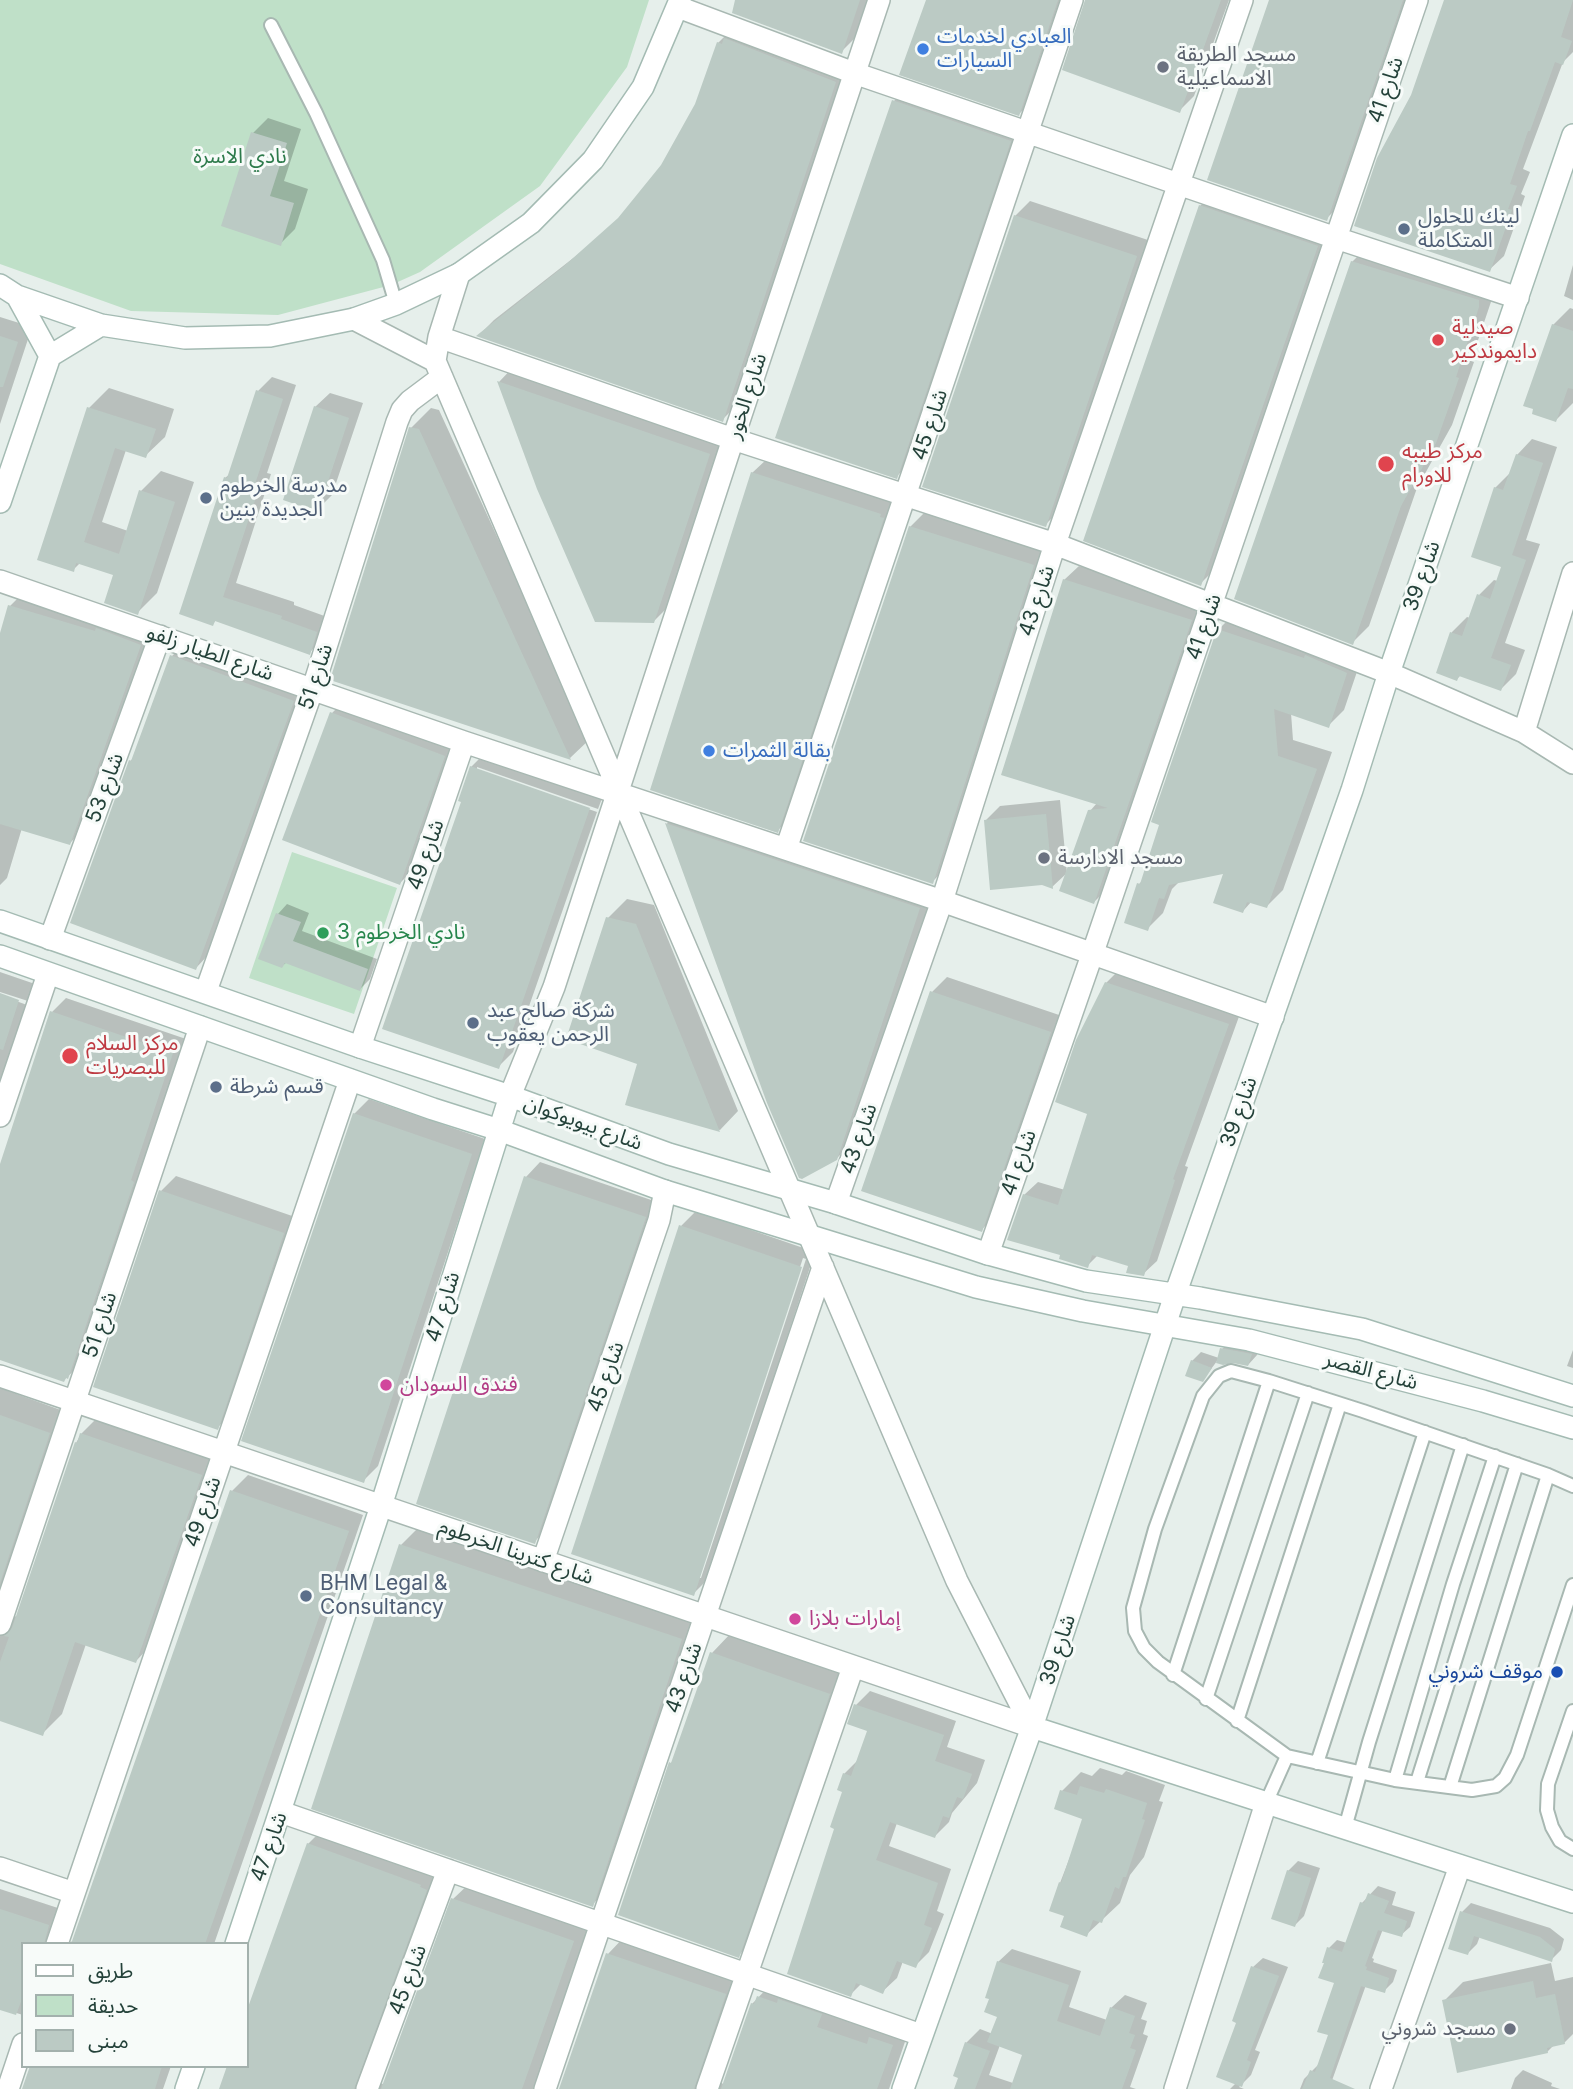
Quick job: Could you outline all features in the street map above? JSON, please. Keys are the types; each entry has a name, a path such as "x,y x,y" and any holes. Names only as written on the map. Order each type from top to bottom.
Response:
{"street":[{"name":"شارع الخور","path":"619,793 879,0"},
{"name":"شارع 45","path":"786,849 1072,0"},
{"name":"شارع 43","path":"836,1203 942,901 1055,544 1242,0"},
{"name":"شارع 41","path":"988,1254 1417,0"},
{"path":"9,291 101,325 185,338 270,336 354,319 396,304 459,274 531,223 593,160 643,87 679,4 854,73 1518,298"},
{"name":"شارع 39","path":"903,2089 1032,1727 1175,1295 1352,790 1388,673 1573,135"},
{"path":"459,274 439,337 439,370 957,1581 1032,1727"},
{"path":"9,291 50,356"},
{"path":"354,319 439,370"},
{"path":"0,502 50,356 101,325"},
{"path":"439,337 733,439 1055,544 1388,673 1524,732 1573,763"},
{"name":"شارع 51","path":"206,991 313,688 397,422 402,410 439,370"},
{"path":"1524,732 1573,573"},
{"name":"شارع الطيار زلفو","path":"0,580 464,742 942,901 1273,1017"},
{"name":"شارع 53","path":"50,939 160,636"},
{"name":"شارع 49","path":"360,1047 464,742"},
{"name":"شارع 47","path":"237,1942 381,1506 510,1096 554,987 619,793"},
{"name":"شارع بيويوكوان","path":"0,920 360,1047 510,1096 669,1154 836,1203 988,1254 1086,1281 1175,1295"},
{"name":"شارع بيويوكوان","path":"0,956 499,1130 664,1191 976,1287 1166,1326"},
{"path":"0,1116 48,974"},
{"name":"شارع 51","path":"0,1624 200,1027"},
{"name":"شارع 49","path":"58,1942 350,1080"},
{"name":"شارع 45","path":"543,1561 659,1220 664,1191"},
{"name":"شارع 43","path":"545,2089 823,1267"},
{"name":"شارع القصر","path":"1175,1295 1276,1311 1362,1329 1573,1396"},
{"name":"شارع القصر","path":"1166,1326 1249,1340 1483,1401 1573,1428"},
{"name":"شارع كترينا الخرطوم","path":"0,1376 1032,1727 1573,1902"},
{"path":"707,2089 853,1667"},
{"path":"1175,2089 1266,1803"},
{"path":"281,1812 921,2035"},
{"path":"1381,2089 1460,1866"},
{"path":"0,1868 74,1893"},
{"name":"شارع 45","path":"368,2089 448,1870"},
{"path":"8,2089 21,2051"},
{"path":"186,2089 193,2068"}],"lane":[{"path":"271,25 316,113 377,247 396,304"},
{"path":"1573,1486 1425,1432 1308,1393 1231,1371 1219,1376 1203,1396 1155,1529 1133,1608 1135,1631 1144,1648 1172,1675 1287,1756 1395,1780 1472,1790 1496,1786 1505,1778 1517,1755 1573,1585"},
{"path":"1172,1675 1269,1381"},
{"path":"1206,1699 1308,1393"},
{"path":"1237,1721 1340,1404"},
{"path":"1317,1763 1425,1432"},
{"path":"1345,1828 1359,1773 1463,1445"},
{"path":"1395,1780 1453,1584 1495,1456"},
{"path":"1418,1782 1517,1464"},
{"path":"1450,1787 1548,1475"},
{"path":"1573,1711 1548,1784 1547,1810 1560,1841 1573,1849"},
{"path":"1266,1803 1287,1756"}],"green space":[{"name":"نادي الاسرة","path":"0,0 649,0 627,67 540,186 420,272 391,285 278,315 131,311 0,264"},
{"name":"نادي الخرطوم 3","path":"292,852 397,888 354,1014 249,978"}],"building":[{"path":"735,0 860,0 842,54 732,13"},
{"path":"926,0 1058,0 1019,116 899,75"},
{"path":"1085,0 1221,0 1180,113 1062,70"},
{"path":"1269,0 1403,0 1327,221 1207,180"},
{"path":"1444,0 1573,0 1561,37 1572,41 1563,65 1555,62 1528,131 1510,184 1517,186 1508,209 1512,210 1490,272 1354,226 1377,158 1411,95"},
{"path":"724,38 836,82 723,422 476,336 563,267 618,218 661,165 695,104 717,42 722,44"},
{"path":"892,100 1011,141 897,479 775,438"},
{"path":"251,132 287,143 270,196 294,203 281,246 221,226"},
{"path":"1199,205 1318,246 1201,586 1083,541"},
{"path":"1014,215 1137,256 1046,527 922,487"},
{"path":"1351,261 1479,300 1456,377 1459,378 1436,443 1401,506 1353,645 1234,599"},
{"path":"1552,324 1573,331 1573,389 1568,388 1556,422 1532,414 1533,409 1523,406"},
{"path":"0,336 18,342 3,387 0,387"},
{"path":"497,381 710,454 654,623 595,622 537,489"},
{"path":"256,390 283,399 254,487 259,488 223,597 282,616 281,619 317,632 310,655 215,621 213,626 179,614"},
{"path":"314,406 349,418 318,512 283,500"},
{"path":"87,407 156,429 146,458 115,448 84,542 119,554 139,490 175,502 138,615 104,603 113,575 76,563 74,572 37,560"},
{"path":"409,427 419,429 571,760 330,680"},
{"path":"1516,454 1543,463 1512,555 1526,560 1491,658 1511,665 1501,691 1459,676 1457,681 1436,673 1450,632 1462,636 1477,594 1490,599 1501,567 1471,557 1494,487 1503,490"},
{"path":"751,472 881,514 880,517 884,518 778,833 650,790"},
{"path":"909,526 1034,565 933,884 803,841"},
{"path":"1063,579 1192,620 1094,904 1059,891 1088,810 1108,808 1001,775"},
{"path":"8,605 95,631 96,628 141,645 70,845 0,824 0,633"},
{"path":"1217,629 1304,658 1305,655 1347,673 1329,728 1274,709 1278,756 1317,769 1267,908 1247,902 1243,913 1213,903 1223,874 1169,885 1164,899 1159,898 1148,931 1124,923 1159,825 1151,822"},
{"path":"170,655 294,701 196,970 70,923"},
{"path":"330,712 445,756 400,885 282,840"},
{"path":"470,766 590,808 499,1069 382,1029 461,802 458,801"},
{"name":"مسجد الادارسة","path":"1046,814 1053,889 1042,885 990,890 984,820"},
{"path":"665,823 920,908 837,1160 802,1179 799,1178 767,1103"},
{"path":"276,913 301,922 293,941 368,969 360,991 285,963 282,968 258,959"},
{"path":"606,917 636,924 720,1132 625,1105 637,1064 566,1039"},
{"path":"1105,982 1229,1024 1173,1179 1175,1180 1144,1276 1126,1273 1128,1266 1092,1255 1088,1268 1059,1259 1060,1255 1007,1240 1023,1194 1058,1205 1087,1114 1055,1102 1076,1040"},
{"path":"930,991 1051,1032 982,1232 861,1191"},
{"path":"0,993 19,1000 3,1050 0,1049"},
{"path":"50,1011 173,1053 131,1180 134,1182 68,1379 64,1382 0,1360 0,1164"},
{"path":"353,1113 472,1154 364,1483 241,1441"},
{"path":"524,1176 646,1217 535,1544 416,1504"},
{"path":"159,1190 284,1233 218,1430 93,1387"},
{"path":"679,1225 802,1267 694,1596 571,1554"},
{"path":"1220,1348 1252,1354 1248,1366 1216,1363"},
{"path":"1191,1360 1212,1368 1203,1382 1185,1376"},
{"path":"0,1415 50,1433 0,1583"},
{"path":"80,1433 202,1475 136,1663 75,1642 43,1736 0,1721 0,1662 9,1637 4,1636 12,1628"},
{"path":"230,1490 349,1531 206,1942 72,1942"},
{"path":"399,1544 682,1639 593,1907 311,1809"},
{"path":"710,1652 830,1694 739,1958 618,1915 669,1762 671,1763"},
{"path":"854,1704 944,1735 935,1761 972,1774 963,1799 957,1797 949,1818 943,1816 935,1838 890,1822 876,1860 938,1883 924,1925 932,1928 916,1968 897,1961 883,1994 856,1983 851,1997 787,1974 834,1829 830,1827 842,1792 837,1790 843,1773 851,1776 867,1731 847,1724"},
{"path":"1080,1786 1104,1793 1106,1789 1147,1803 1142,1819 1145,1820 1126,1877 1123,1877 1119,1889 1115,1887 1102,1923 1093,1920 1087,1937 1060,1927 1064,1916 1049,1911 1082,1819 1054,1809 1060,1790 1077,1795"},
{"path":"307,1843 421,1885 420,1887 427,1890 354,2089 219,2089 226,2068 248,2068 248,2007"},
{"path":"1287,1870 1311,1878 1295,1927 1271,1919"},
{"path":"1368,1893 1389,1901 1384,1913 1407,1921 1402,1937 1378,1930 1365,1966 1366,1970 1389,1978 1385,1993 1361,1986 1330,2078 1355,2089 1302,2089 1310,2070 1315,2072 1328,2035 1317,2032 1334,1983 1318,1978 1327,1947 1342,1952 1360,1902 1364,1903"},
{"path":"451,1898 574,1941 522,2089 381,2089"},
{"path":"0,1909 49,1925 45,1942 21,1942 21,2001 16,2015 0,2010"},
{"path":"1460,1911 1540,1937 1555,1949 1552,1962 1474,1936 1468,1955 1448,1949"},
{"path":"606,1953 726,1994 694,2089 559,2089"},
{"path":"997,1961 1069,1985 1057,2021 1100,2036 1110,2007 1135,2016 1129,2033 1135,2035 1130,2048 1136,2050 1122,2089 1010,2089 1022,2055 987,2042 997,2017 984,2012 989,1999 985,1998"},
{"path":"1251,1966 1279,1976 1247,2060 1251,2062 1242,2087 1216,2077 1236,2023 1232,2021"},
{"path":"1533,1981 1536,1998 1555,1994 1565,2044 1547,2048 1548,2053 1457,2073 1442,2000"},
{"path":"757,1996 777,2003 778,1999 822,2014 817,2027 867,2044 869,2037 893,2045 877,2089 721,2089 751,2003 754,2004"},
{"path":"965,2042 990,2051 975,2089 954,2089 958,2078 953,2076"},
{"path":"29,2068 161,2068 155,2089 22,2089"}],"place":[{"name":"العبادي لخدمات السيارات","path":"923,49"},
{"name":"مسجد الطريقة الاسماعيلية","path":"1163,67"},
{"name":"لينك للحلول المتكاملة","path":"1404,229"},
{"name":"صيدلية دايموندكير","path":"1438,340"},
{"name":"مركز طيبه للاورام","path":"1386,464"},
{"name":"مدرسة الخرطوم الجديدة بنين","path":"206,498"},
{"name":"بقالة الثمرات","path":"709,751"},
{"name":"مسجد الادارسة","path":"1044,858"},
{"name":"نادي الخرطوم 3","path":"323,933"},
{"name":"شركة صالح عبد الرحمن يعقوب","path":"473,1023"},
{"name":"مركز السلام للبصريات","path":"70,1056"},
{"name":"قسم شرطة","path":"216,1087"},
{"name":"فندق السودان","path":"386,1385"},
{"name":"BHM Legal & Consultancy","path":"306,1596"},
{"name":"إمارات بلازا","path":"795,1619"},
{"name":"موقف شروني","path":"1557,1672"},
{"name":"مسجد شروني","path":"1510,2029"}]}
